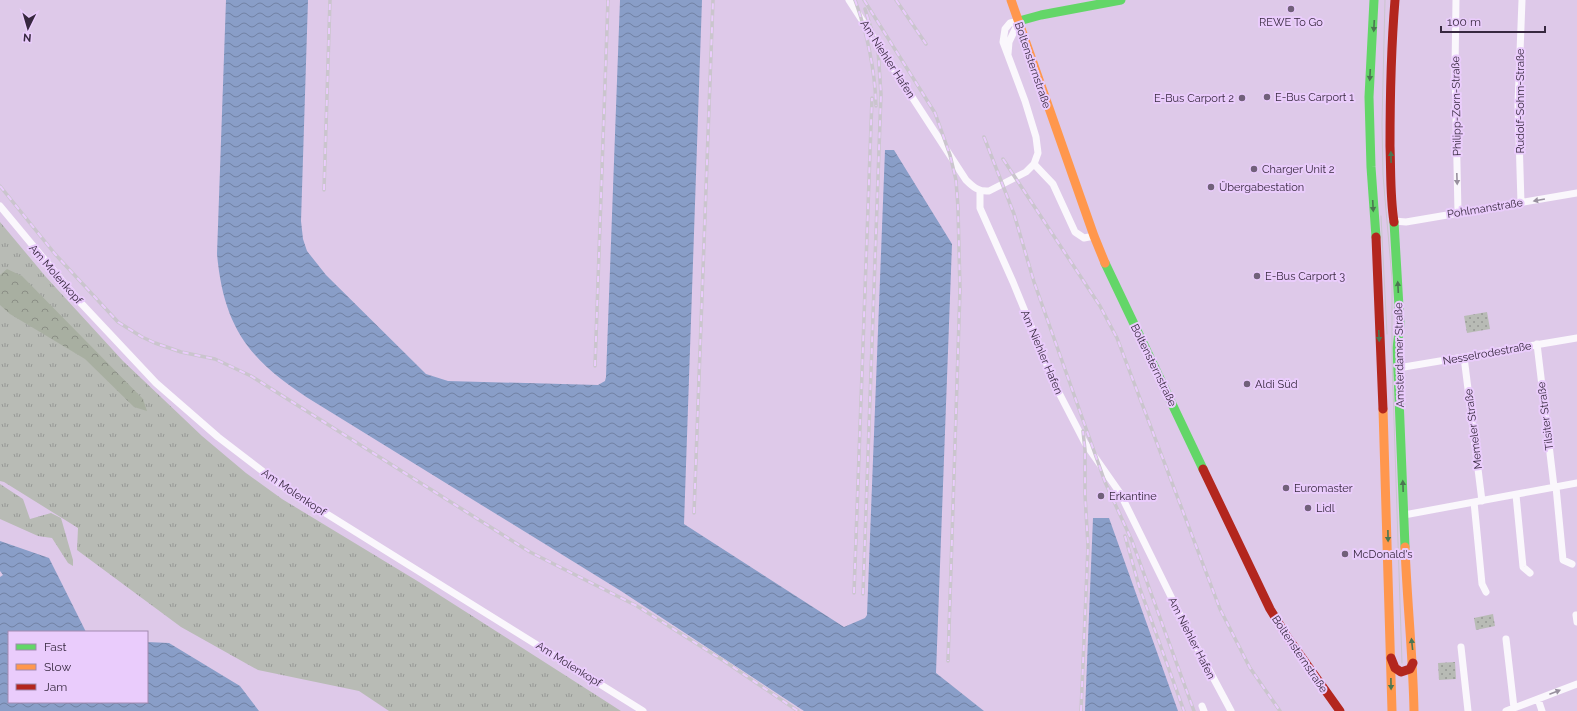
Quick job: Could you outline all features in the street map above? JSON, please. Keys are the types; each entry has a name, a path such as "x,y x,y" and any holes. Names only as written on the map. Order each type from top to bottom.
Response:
{"main road":[{"name":"Boltensternstraße","path":"1011,0 1094,236 1114,283 1270,609 1288,638 1340,711"},
{"path":"1019,21 1041,14 1121,0"},
{"name":"Amsterdamer Straße","path":"1374,0 1369,97 1388,532 1392,711"},
{"name":"Amsterdamer Straße","path":"1395,0 1391,52 1391,203 1394,221 1400,324 1397,348 1408,604 1413,663 1414,711"},
{"path":"1369,97 1374,104 1374,119 1380,123 1390,117"},
{"path":"1391,658 1396,668 1401,672 1410,669 1413,663"}],"street":[{"name":"Am Niehler Hafen","path":"849,0 966,180 980,191 980,208 1056,387 1085,443 1120,493 1184,624 1231,711"},
{"name":"Philipp-Zorn-Straße","path":"1456,0 1455,108 1458,212"},
{"name":"Rudolf-Sohm-Straße","path":"1522,0 1520,23 1518,126 1522,203"},
{"path":"980,191 989,191 1026,172 1034,164 1038,153 1038,146 1003,42 1005,30 1010,23 1019,21"},
{"path":"1034,164 1053,184 1075,232 1084,238 1094,236"},
{"name":"Pohlmanstraße","path":"1394,221 1406,222 1577,193"},
{"name":"Am Molenkopf","path":"0,206 79,301 156,383 218,437 282,486 643,711"},
{"name":"Nesselrodestraße","path":"1398,368 1577,338 1577,341"},
{"name":"Tilsiter Straße","path":"1537,344 1563,560 1572,564"},
{"name":"Memeler Straße","path":"1464,357 1478,501 1482,584 1486,592"},
{"path":"1404,515 1577,484"},
{"path":"1516,494 1523,567 1530,573"},
{"path":"1506,639 1514,708"},
{"path":"1461,647 1468,711"},
{"path":"1506,711 1577,684"},
{"path":"1538,699 1542,711"}],"green space":[{"path":"0,222 46,277 123,361 202,436 246,473 282,499 419,582 621,711 389,711 359,691 258,670 181,627 77,550 78,528 4,482 0,481"},
{"path":"7,269 22,276 143,399 147,411 134,407 85,359 10,314 0,305 0,275"},
{"path":"1487,312 1490,329 1467,333 1464,316"},
{"path":"0,484 23,499 30,519 51,513 61,518 73,560 73,566 68,563 52,538 38,536 0,519"},
{"path":"1493,614 1495,626 1476,630 1474,618"},
{"path":"1455,662 1456,679 1439,680 1438,663"}],"water":[{"path":"226,0 308,0 301,221 303,239 307,251 326,275 426,374 448,381 598,385 605,381 606,377 620,0 702,0 684,524 844,627 865,618 867,615 885,150 894,150 952,244 936,673 984,711 804,711 621,591 316,403 275,374 258,359 245,342 226,304 217,254"},
{"path":"1093,518 1109,518 1178,711 1085,711"},
{"path":"0,541 49,558 86,631 8,631 8,703 148,703 148,642 169,643 240,686 259,711 0,711 0,577 3,575 0,571"}],"tram line":[{"path":"1385,0 1382,123 1383,175 1392,279 1392,359 1402,663"},
{"path":"1381,216 1387,334"}],"railway":[{"path":"324,190 330,0"},
{"path":"595,366 608,0"},
{"path":"694,513 713,0"},
{"path":"855,0 870,52 876,106"},
{"path":"864,0 935,113 950,155 956,180 960,290 948,661"},
{"path":"896,0 926,44"},
{"path":"863,594 881,94 878,50 865,9"},
{"path":"854,593 872,98"},
{"path":"984,137 1014,214 1034,282 1105,482 1132,541 1194,711"},
{"path":"1003,159 1100,306 1117,338 1220,609 1250,668 1280,711"},
{"path":"0,186 55,254 118,322 155,343 181,352 215,359 251,376 530,552 637,606 724,661 798,711"},
{"path":"1081,711 1088,546 1083,431"},
{"path":"1125,536 1139,586 1184,711"}],"traffic: fast":[{"path":"1019,21 1041,15 1121,0"},
{"path":"1374,0 1369,97 1371,167 1376,237"},
{"path":"1394,222 1400,324 1397,348 1405,547"},
{"path":"1105,263 1203,469"}],"traffic: slow":[{"path":"1011,0 1094,236 1105,263"},
{"path":"1383,409 1392,711"},
{"path":"1405,547 1414,711"}],"traffic: jam":[{"path":"1394,222 1391,194 1390,128 1395,0"},
{"path":"1376,237 1383,409"},
{"path":"1203,469 1270,609 1288,638 1340,711"},
{"path":"1391,658 1395,668 1401,672 1410,669 1413,663"}],"place":[{"name":"REWE To Go","path":"1291,9"},
{"name":"E-Bus Carport 1","path":"1267,97"},
{"name":"E-Bus Carport 2","path":"1242,98"},
{"name":"Charger Unit 2","path":"1254,169"},
{"name":"Übergabestation","path":"1211,187"},
{"name":"E-Bus Carport 3","path":"1257,276"},
{"name":"Aldi Süd","path":"1247,384"},
{"name":"Euromaster","path":"1286,488"},
{"name":"Erkantine","path":"1101,496"},
{"name":"Lidl","path":"1308,508"},
{"name":"McDonald's","path":"1345,554"}]}
